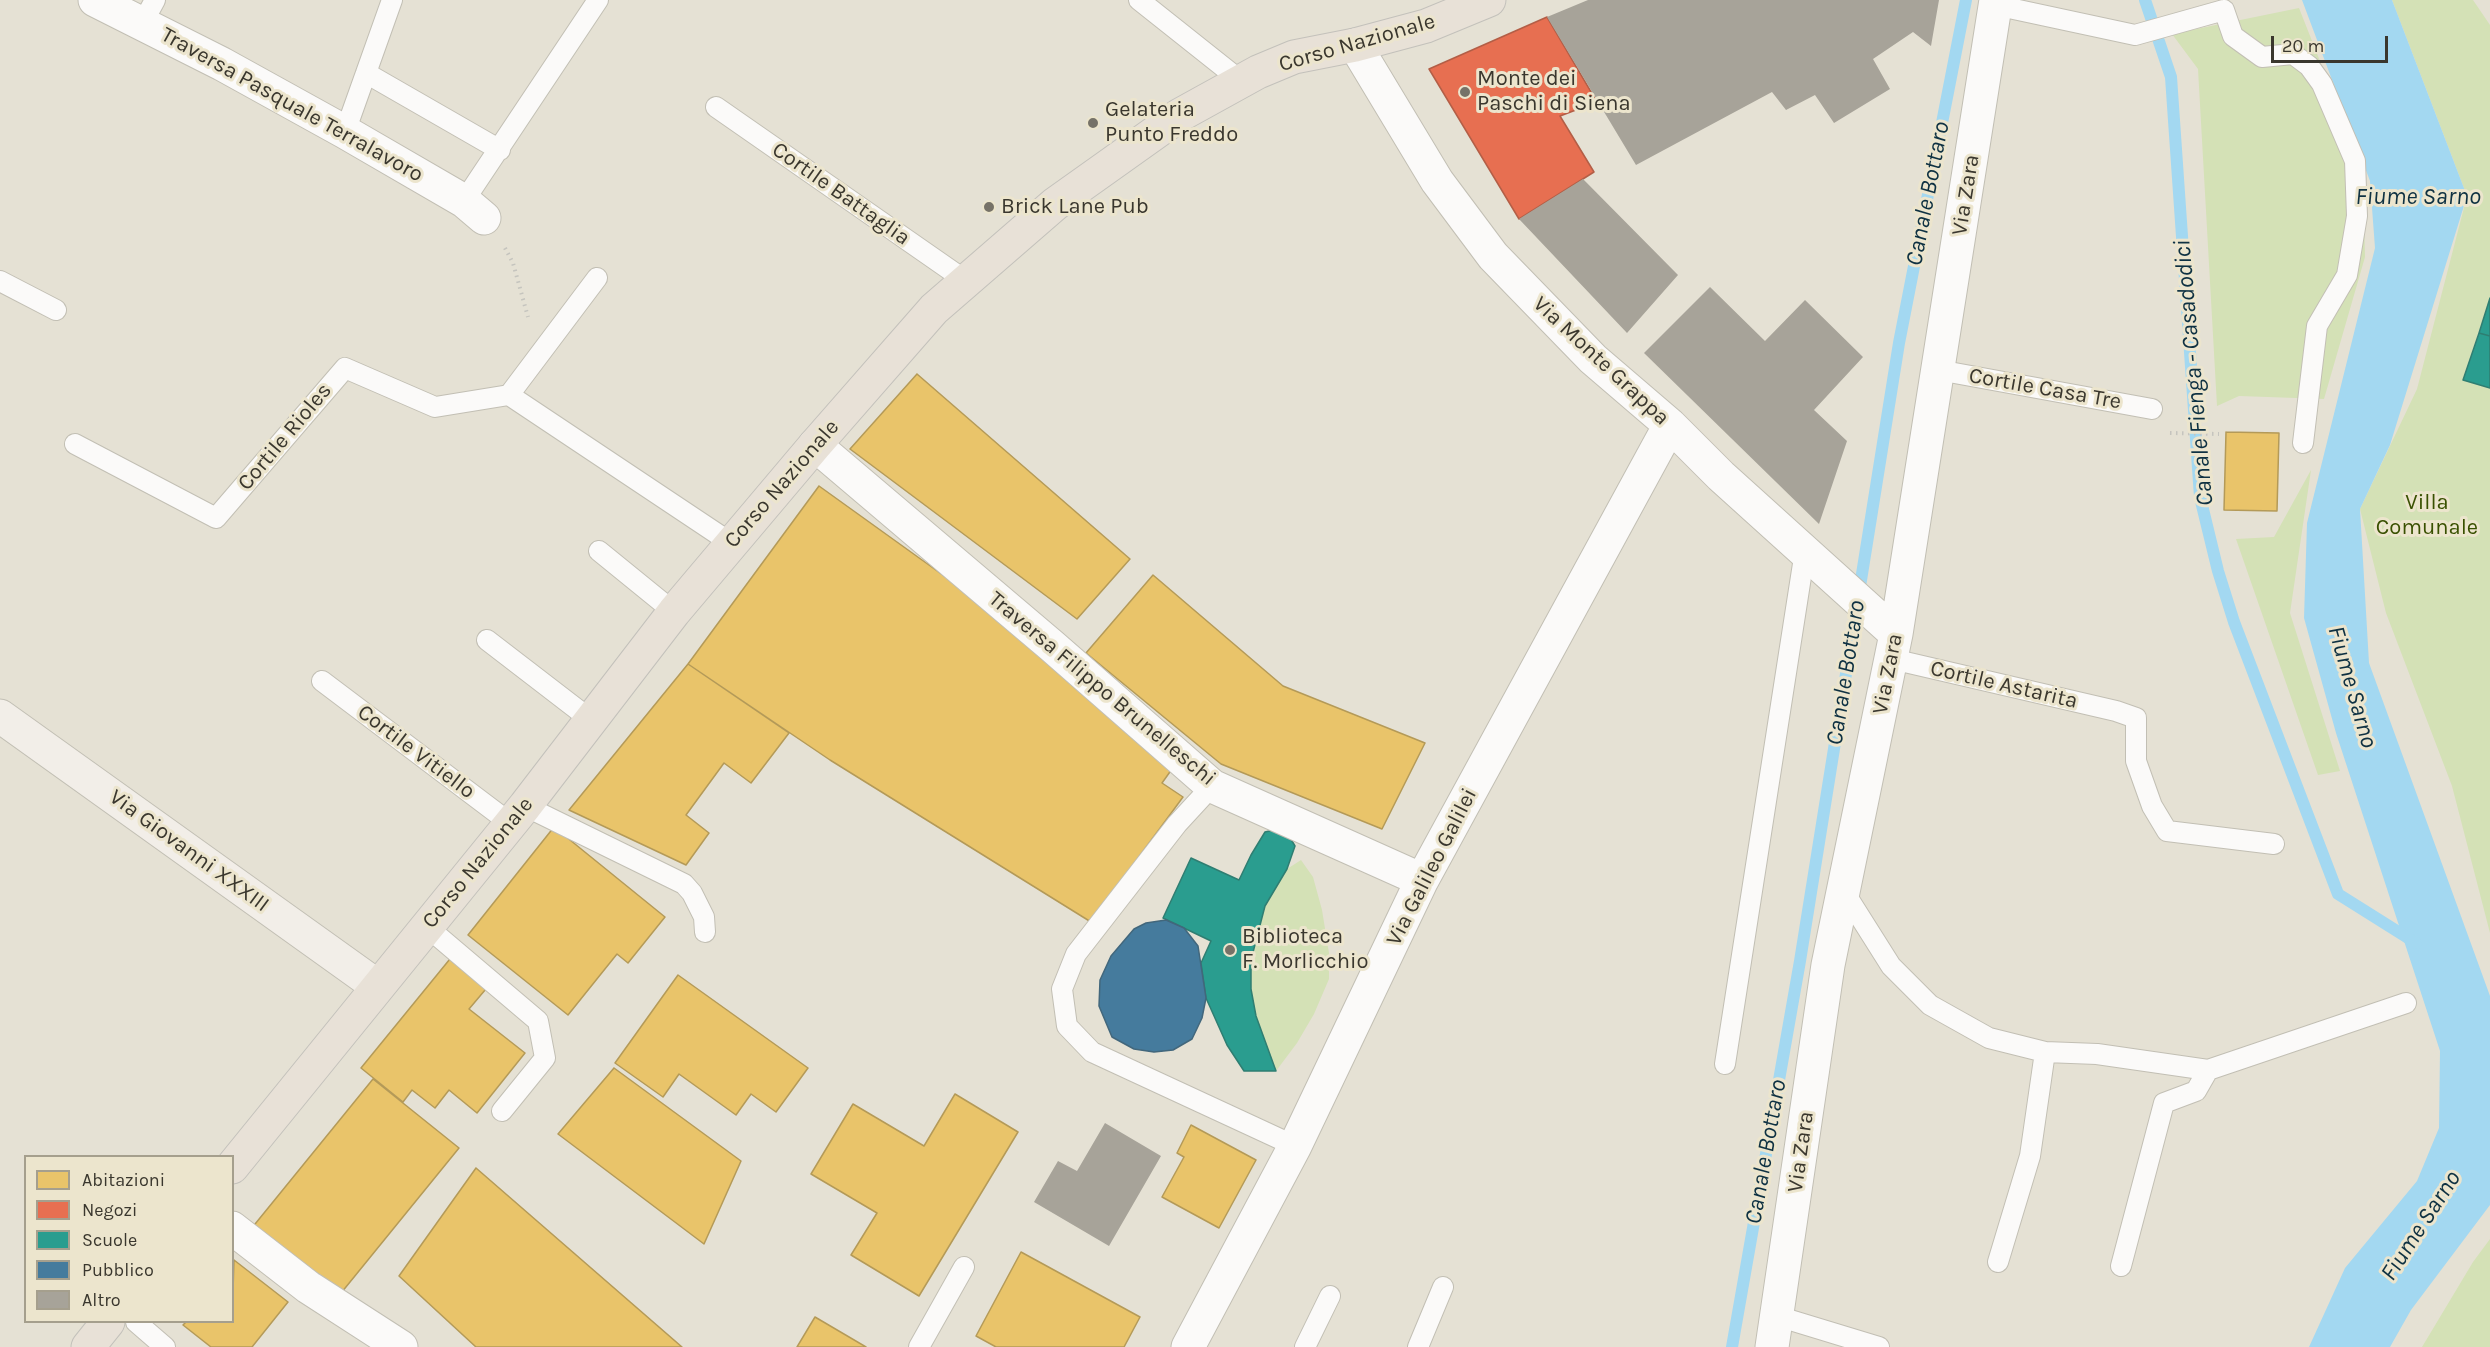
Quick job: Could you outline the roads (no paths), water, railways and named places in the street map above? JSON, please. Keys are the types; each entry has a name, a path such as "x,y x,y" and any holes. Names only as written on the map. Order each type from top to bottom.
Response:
{"main road":[{"name":"Corso Nazionale","path":"234,1165 518,815 674,612 934,309 1055,204 1180,114 1241,81 1294,57 1355,45 1426,26 1489,0"},
{"name":"Via Giovanni XXXIII","path":"0,716 377,986"},
{"path":"88,1347 107,1323"}],"street":[{"name":"Traversa Pasquale Terralavoro","path":"95,0 149,12 222,64 345,132 475,210"},
{"name":"Via Zara","path":"1774,1332 1828,965 1894,646 1996,2"},
{"name":"Via Monte Grappa","path":"1355,45 1437,181 1493,256 1593,359 1670,425 1837,581 1894,646"},
{"name":"Via Galileo Galilei","path":"1188,1347 1295,1146 1422,880 1670,425"},
{"name":"Traversa Filippo Brunelleschi","path":"815,445 1052,646 1212,786 1422,880"},
{"path":"234,1230 308,1287 401,1347"}],"lane":[{"path":"345,132 392,0"},
{"path":"475,210 500,150 598,0"},
{"path":"1139,0 1241,81"},
{"path":"1996,2 2135,35 2224,10 2233,36 2262,57 2293,54 2322,84 2355,161 2357,216 2347,275 2317,326 2303,442"},
{"path":"366,73 500,150"},
{"name":"Cortile Battaglia","path":"716,107 966,281"},
{"path":"597,278 509,395 731,543"},
{"path":"0,281 56,310"},
{"name":"Cortile Rioles","path":"75,444 216,518 345,368 435,407 509,395"},
{"name":"Cortile Casa Tre","path":"1938,370 2152,409"},
{"path":"599,551 674,612"},
{"path":"1725,1064 1805,551"},
{"path":"487,640 591,720"},
{"name":"Cortile Astarita","path":"1894,646 2136,718 2136,761 2152,806 2167,831 2274,844"},
{"name":"Cortile Vitiello","path":"322,681 518,815 684,884 692,893 704,917 705,933"},
{"path":"1212,786 1177,824 1076,954 1062,988 1067,1026 1092,1052 1295,1146"},
{"path":"1843,890 1891,966 1930,1005 1989,1038 2046,1052 2097,1054 2208,1070 2406,1003"},
{"path":"426,926 538,1021 545,1058 502,1111"},
{"path":"1998,1262 2030,1155 2046,1052"},
{"path":"2121,1266 2164,1103 2196,1091 2208,1070"},
{"path":"919,1347 964,1267"},
{"path":"1418,1347 1443,1287"},
{"path":"1305,1347 1330,1296"},
{"path":"137,1323 165,1347"},
{"path":"1774,1332 1879,1347"}],"water":[{"name":"Fiume Sarno","path":"2302,0 2392,0 2467,196 2390,445 2360,509 2369,663 2490,996 2490,1205 2411,1310 2390,1347 2309,1347 2345,1268 2417,1181 2439,1128 2440,1051 2336,733 2304,618 2307,523 2375,248 2370,181"}],"waterway":[{"name":"Canale Bottaro","path":"1732,1347 1800,961 1899,343 1966,0"},
{"name":"Canale Fienga - Casadodici","path":"2145,0 2171,77 2200,497 2218,571 2234,622 2338,894 2416,943"}],"place":[{"name":"Monte dei Paschi di Siena","path":"1465,92"},
{"name":"Gelateria Punto Freddo","path":"1093,123"},
{"name":"Brick Lane Pub","path":"989,207"},
{"name":"Biblioteca F. Morlicchio","path":"1230,950"}],"park label":[{"name":"Villa Comunale","path":"2427,516"}]}
